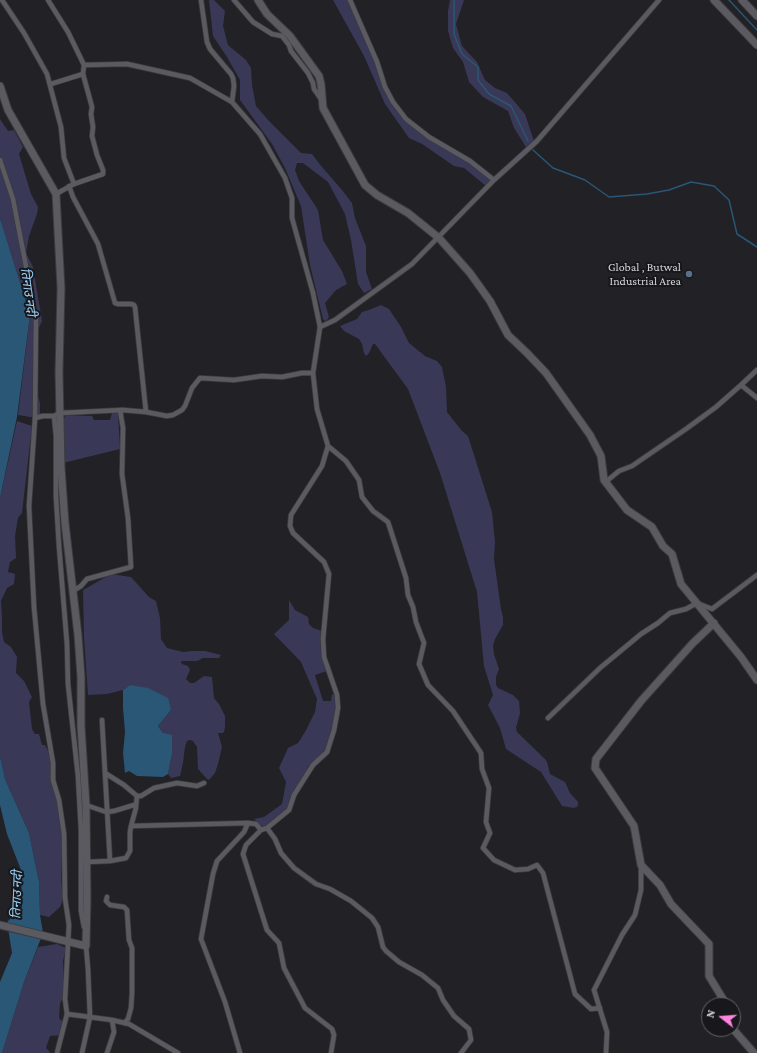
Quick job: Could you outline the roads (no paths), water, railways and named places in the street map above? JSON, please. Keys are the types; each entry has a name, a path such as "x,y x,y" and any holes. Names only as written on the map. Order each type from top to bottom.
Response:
{"street":[{"path":"2,0 24,33 47,74 61,127 64,158 73,197 98,244 115,303 131,304 135,307 146,412"},
{"path":"48,0 68,32 84,65 83,74 92,107 91,114 94,127 92,136 103,170 103,174 71,185 56,194"},
{"path":"201,0 207,42 210,49 233,78 232,102"},
{"path":"234,0 253,22 272,34 282,36 289,45 291,51 308,73 314,89 322,100"},
{"path":"258,0 267,14 290,36 319,76 323,108 365,184 377,195 408,213 439,238 470,273 490,301 508,335 546,373 578,418 601,456 604,480 627,510 652,527 663,546 672,554 681,584 741,656 757,680"},
{"path":"350,0 372,48 385,87 393,102 406,119 429,137 470,161 494,180"},
{"path":"320,327 335,320 412,264 439,238 494,180 547,131 659,0"},
{"path":"714,0 757,45"},
{"path":"742,0 757,16"},
{"path":"84,65 127,64 190,78 232,102 260,134 285,178 292,198 292,218 314,293 320,327 313,373 317,409 328,446 322,466 291,515 290,526 293,533 324,562 329,574 323,639 324,657 337,695 338,708 334,730 327,752 313,765 294,795 289,810 267,828 261,830 246,845 243,854 267,930 279,942 284,968 305,1008 332,1029 334,1035 331,1053"},
{"path":"50,84 83,74"},
{"path":"0,86 8,110 56,194 61,288 56,436 56,497 68,651 68,684 78,776 81,830 81,911 84,927 86,928"},
{"path":"0,160 13,199 36,318 35,418 29,506 34,607 43,704 53,763 53,780 59,800 64,834 65,898 69,925 67,942 66,1014 57,1053"},
{"path":"604,480 608,480 619,471 632,466 716,408 757,370"},
{"path":"35,418 43,416 120,410 146,412 166,416 177,414 185,406 195,382 203,377 234,380 262,376 282,377 302,373 313,373"},
{"path":"741,385 757,398"},
{"path":"73,591 81,586 87,578 131,567 128,518 122,474 122,428 120,410"},
{"path":"57,415 78,635 81,726 86,805 86,946 90,1017 82,1053"},
{"path":"328,446 346,461 359,480 362,497 373,511 388,522 406,578 408,595 413,607 416,622 424,643 418,664 428,685 453,711 481,753 482,769 489,788 486,822 490,833 483,848 494,860 515,870 528,869 537,865 543,873 575,994 591,1009 600,1008"},
{"path":"697,603 712,609 757,576"},
{"path":"548,718 600,668 641,634 670,613 686,609 697,603"},
{"path":"606,1053 607,1032 594,990 622,935 635,915 641,890 641,865 634,826 595,768 596,759 641,701 692,644 714,623"},
{"path":"102,720 106,812 110,861"},
{"path":"105,773 124,785 137,796"},
{"path":"137,796 141,796 154,788 176,783 197,786 204,783"},
{"path":"86,862 110,861 126,858 130,851 130,832 137,796"},
{"path":"86,805 106,812 134,805 136,806"},
{"path":"131,826 248,823 256,824 261,830"},
{"path":"240,1053 225,1002 201,939 213,874 217,861 244,832 248,823"},
{"path":"267,828 275,839 281,853 294,868 316,884 330,889 351,901 372,918 378,927 386,951 396,960 422,975 438,988 443,1000 454,1016 469,1029 471,1040 461,1053"},
{"path":"641,865 660,885 671,904 709,944 709,976 722,997"},
{"path":"107,897 106,901 110,906 124,907 127,910 128,940 132,948 132,992 131,1008 128,1019 124,1023"},
{"path":"0,925 86,946"},
{"path":"66,1014 112,1020 129,1024 178,1053"},
{"path":"107,1053 114,1032 112,1020"},
{"path":"740,1037 754,1053"}],"water":[{"path":"0,218 30,315 17,417 0,498"},
{"path":"130,685 148,688 168,698 171,710 158,726 163,733 172,735 172,754 168,774 163,777 137,776 129,771 125,773 123,753 125,732 123,690"},
{"path":"0,756 5,779 29,833 39,882 40,915 43,933 24,982 2,1053 0,1053 0,982 12,953 7,922 22,907 21,870 7,834 0,805"}],"waterway":[{"path":"454,0 454,34 462,54 478,67 478,80 489,94 511,106 528,141"},
{"path":"729,0 757,30"},
{"path":"533,150 553,168 585,180 609,197 647,194 669,190 691,182 714,186 729,200 737,234 757,247"}],"place":[{"name":"Global , Butwal Industrial Area","path":"689,274"}],"water label":[{"name":"तिनाउ नदी","path":"28,292"},
{"name":"तिनाउ नदी","path":"17,895"}]}
